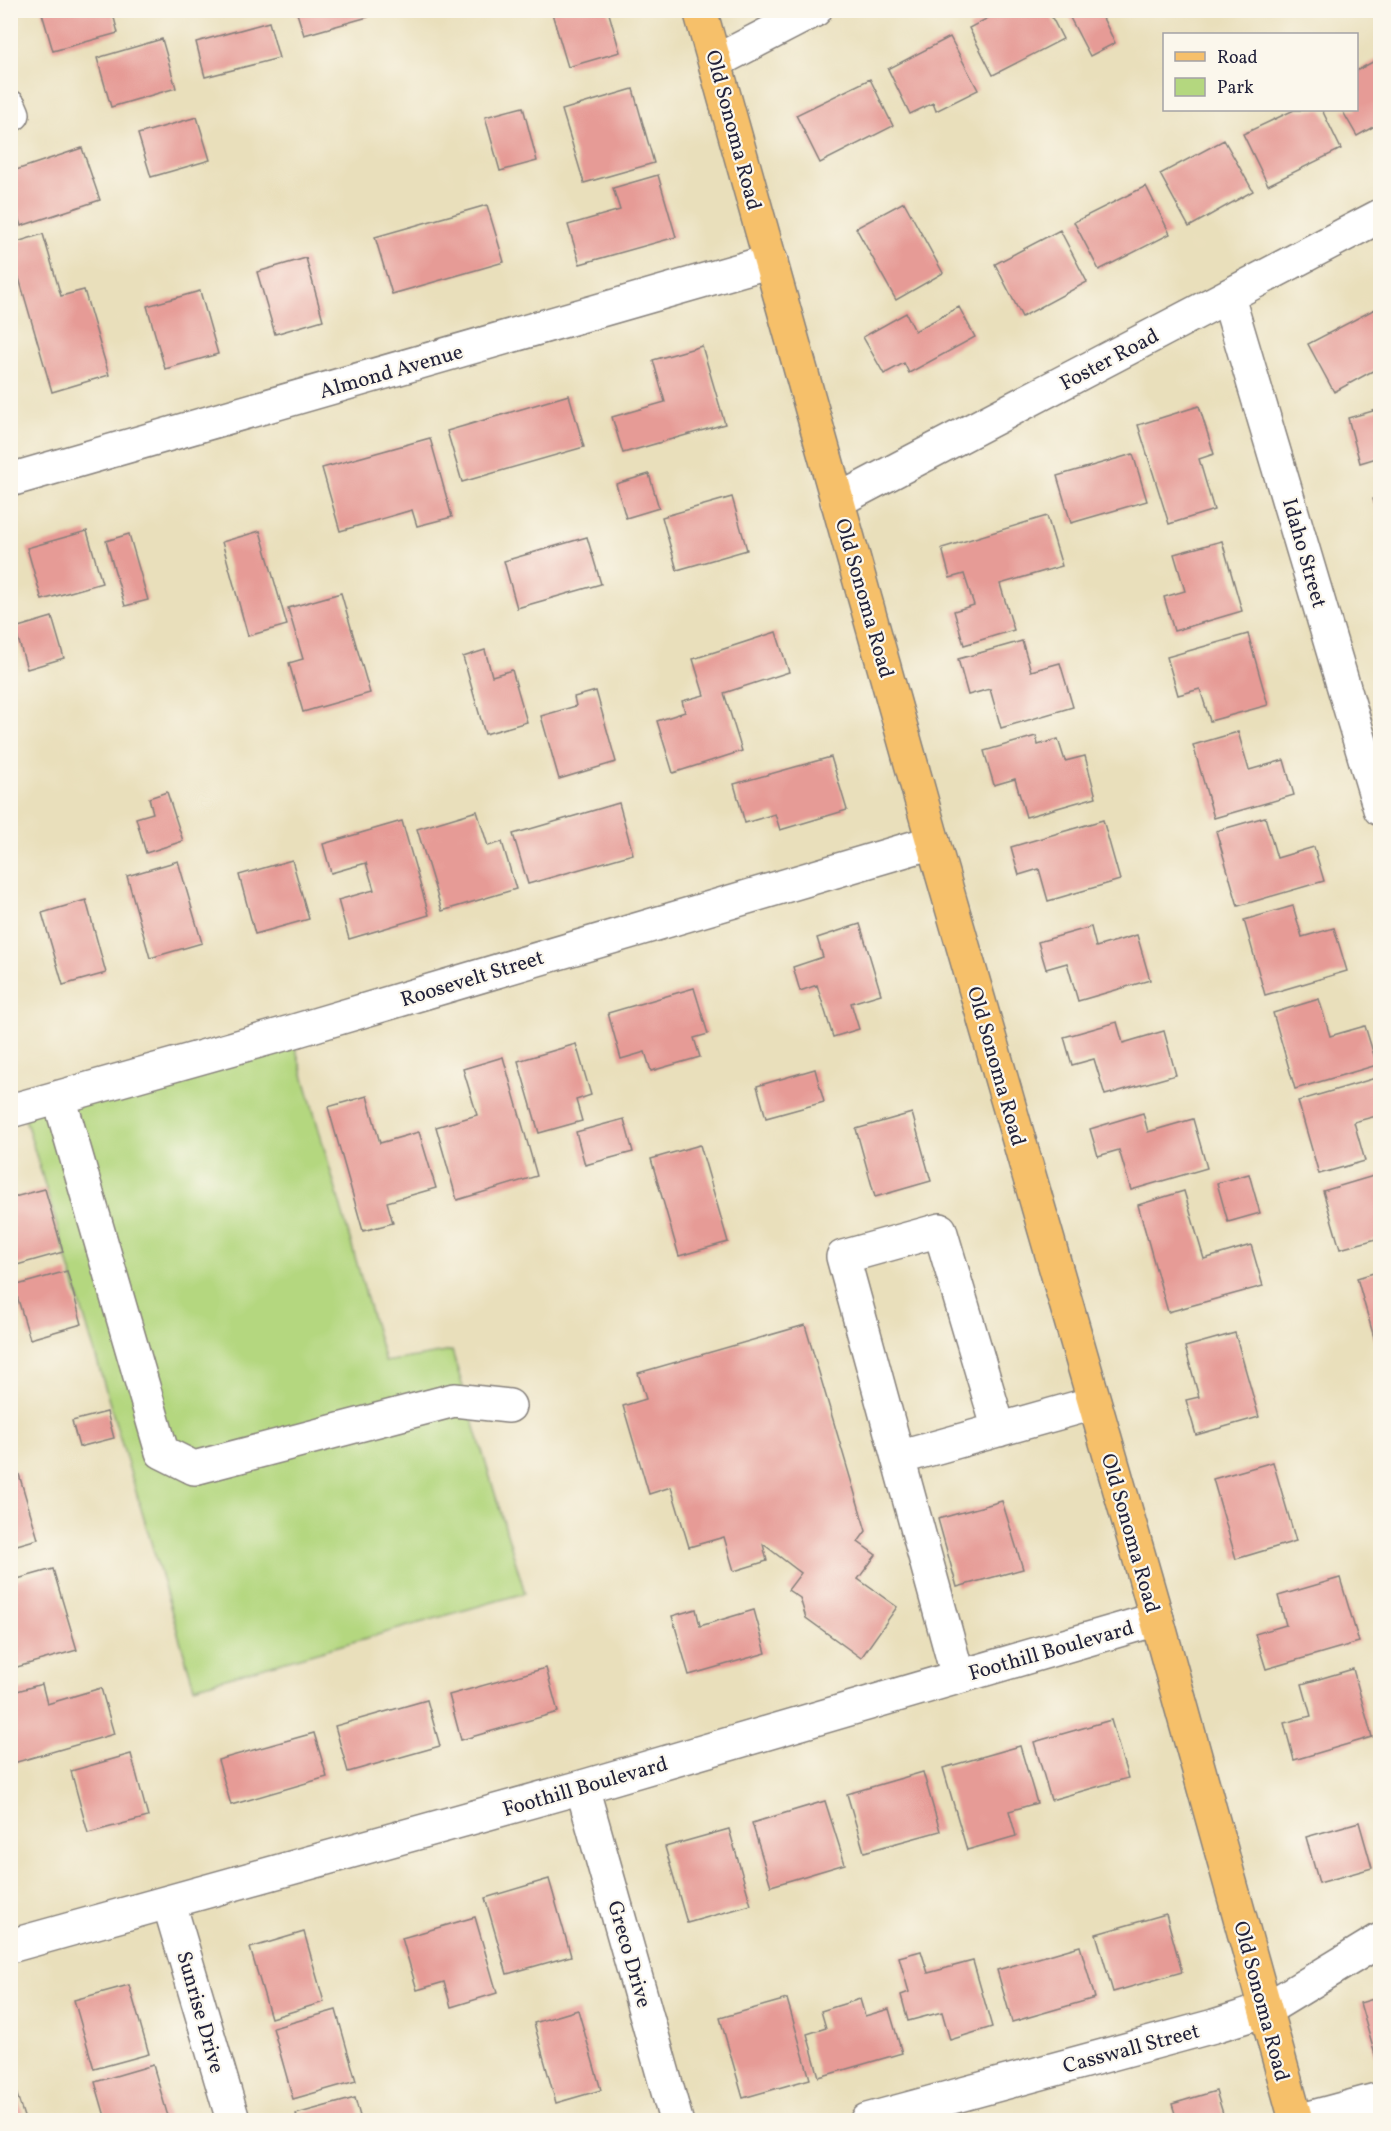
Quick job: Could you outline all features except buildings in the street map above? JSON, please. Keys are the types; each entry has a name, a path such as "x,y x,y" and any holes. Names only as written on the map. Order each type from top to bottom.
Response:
{"main road":[{"name":"Old Sonoma Road","path":"700,10 933,842 1157,1620 1296,2121"}],"street":[{"path":"715,62 814,10"},
{"path":"10,107 12,114 10,115"},
{"name":"Foster Road","path":"837,501 1380,216"},
{"name":"Almond Avenue","path":"10,480 771,261"},
{"name":"Idaho Street","path":"1228,297 1380,809"},
{"name":"Roosevelt Street","path":"10,1111 291,1032 933,842"},
{"path":"59,1097 162,1452 194,1468 454,1400 509,1406"},
{"path":"958,1677 843,1257 940,1230 999,1430"},
{"path":"898,1458 1094,1403"},
{"name":"Foothill Boulevard","path":"10,1946 582,1788 1157,1620"},
{"name":"Greco Drive","path":"582,1788 676,2121"},
{"name":"Sunrise Drive","path":"169,1903 233,2121"},
{"name":"Casswall Street","path":"867,2121 1265,2010 1380,1940"},
{"path":"1302,2121 1380,2099"}],"green space":[{"path":"291,1032 385,1362 452,1351 525,1593 194,1687 22,1108"}]}
